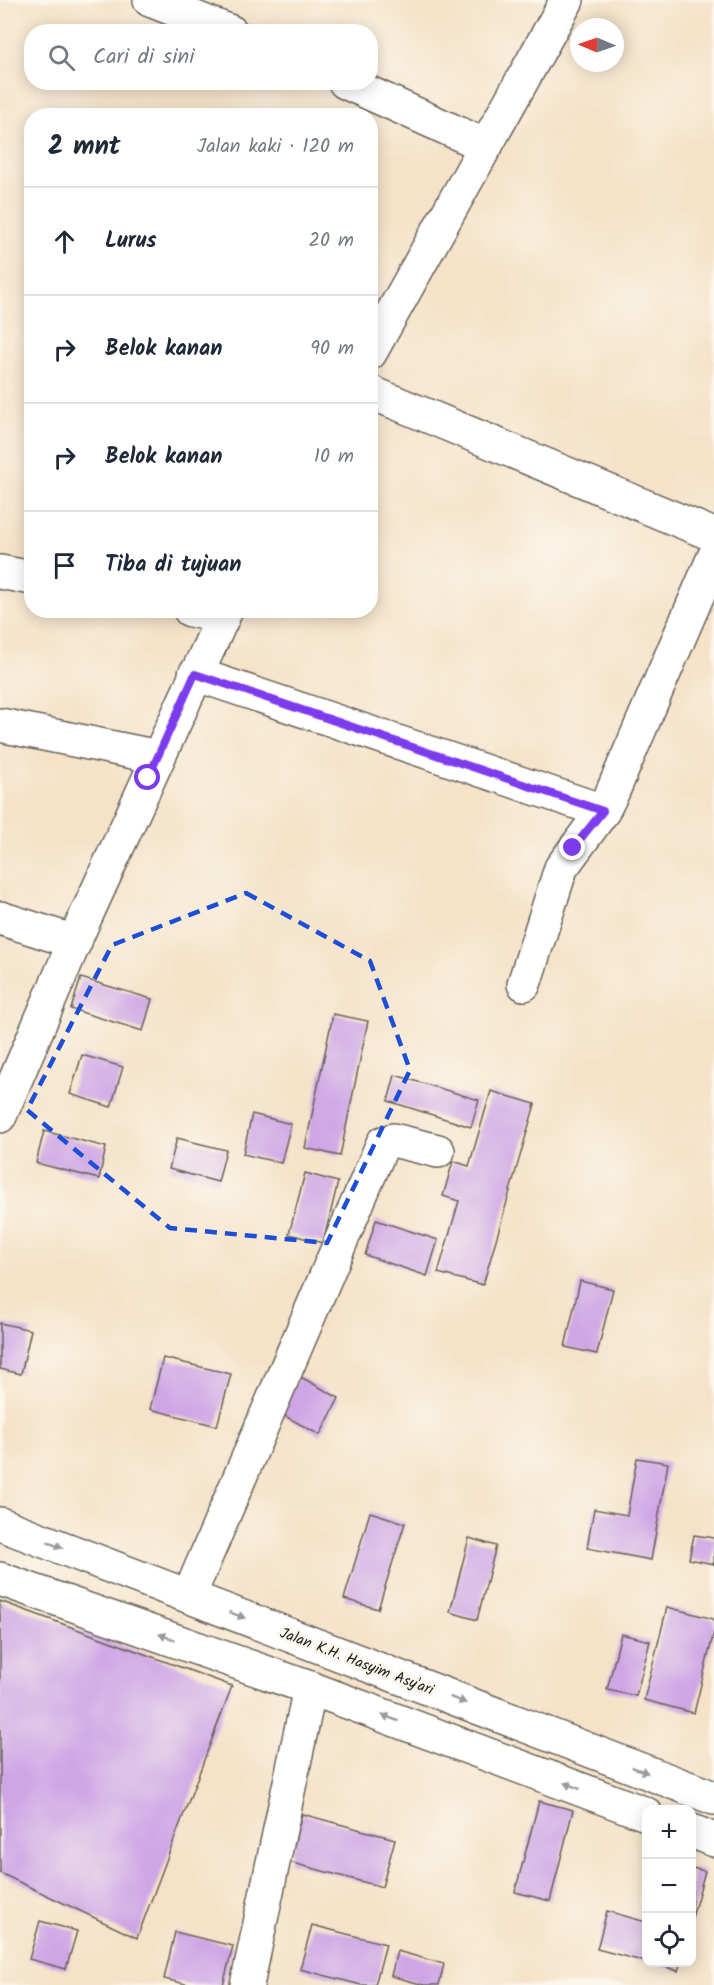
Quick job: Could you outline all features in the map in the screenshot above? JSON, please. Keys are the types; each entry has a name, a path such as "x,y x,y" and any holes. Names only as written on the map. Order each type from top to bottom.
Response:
{"street":[{"path":"150,0 211,24"},
{"path":"378,339 567,0"},
{"path":"363,90 486,146"},
{"path":"378,395 714,535"},
{"path":"524,984 561,868 603,811 714,557"},
{"path":"0,572 24,577"},
{"path":"0,1116 75,942 222,618"},
{"path":"195,674 603,811"},
{"path":"0,725 158,757"},
{"path":"0,918 75,942"},
{"path":"189,1596 383,1143 393,1140 438,1151"},
{"name":"Jalan K.H. Hasyim Asy'ari","path":"0,1524 714,1798"},
{"path":"0,1579 310,1688 642,1812"},
{"path":"247,1985 310,1688"},
{"path":"696,1833 714,1840"}],"highlighted area":[{"path":"246,893 370,961 410,1070 327,1243 170,1228 27,1110 112,945"}],"building":[{"path":"81,978 152,999 143,1031 71,1009"},
{"path":"333,1014 368,1021 340,1156 305,1148"},
{"path":"82,1055 123,1067 111,1107 70,1094"},
{"path":"395,1075 479,1100 471,1127 388,1101"},
{"path":"491,1091 535,1104 483,1285 438,1273 459,1201 443,1196 453,1161 469,1166"},
{"path":"252,1114 291,1124 281,1163 243,1154"},
{"path":"44,1131 106,1147 99,1179 36,1163"},
{"path":"177,1138 226,1150 218,1182 169,1169"},
{"path":"305,1173 338,1182 323,1243 289,1234"},
{"path":"376,1220 438,1240 427,1276 365,1255"},
{"path":"580,1281 613,1289 597,1354 565,1347"},
{"path":"0,1323 31,1330 21,1374 0,1369"},
{"path":"163,1358 231,1374 217,1426 150,1409"},
{"path":"299,1376 339,1398 320,1435 279,1413"},
{"path":"637,1458 668,1463 651,1560 587,1548 594,1509 627,1515"},
{"path":"370,1512 405,1523 378,1609 344,1599"},
{"path":"694,1535 714,1538 714,1564 689,1559"},
{"path":"469,1538 496,1546 477,1620 450,1612"},
{"path":"0,1601 232,1686 137,1938 0,1873"},
{"path":"667,1607 714,1619 714,1632 694,1713 644,1700"},
{"path":"621,1634 650,1641 636,1696 607,1690"},
{"path":"539,1801 573,1810 550,1901 515,1892"},
{"path":"302,1814 395,1839 382,1887 289,1862"},
{"path":"696,1869 705,1871 696,1904"},
{"path":"607,1911 642,1921 642,1961 597,1949"},
{"path":"40,1921 77,1931 66,1969 29,1959"},
{"path":"312,1925 386,1944 375,1985 361,1985 300,1969"},
{"path":"175,1932 233,1946 223,1985 190,1985 164,1979"},
{"path":"397,1951 444,1964 439,1985 424,1985 391,1976"},
{"path":"666,1967 679,1967 678,1971"}],"route":[{"path":"148,778 195,674 603,811 573,848"}]}
